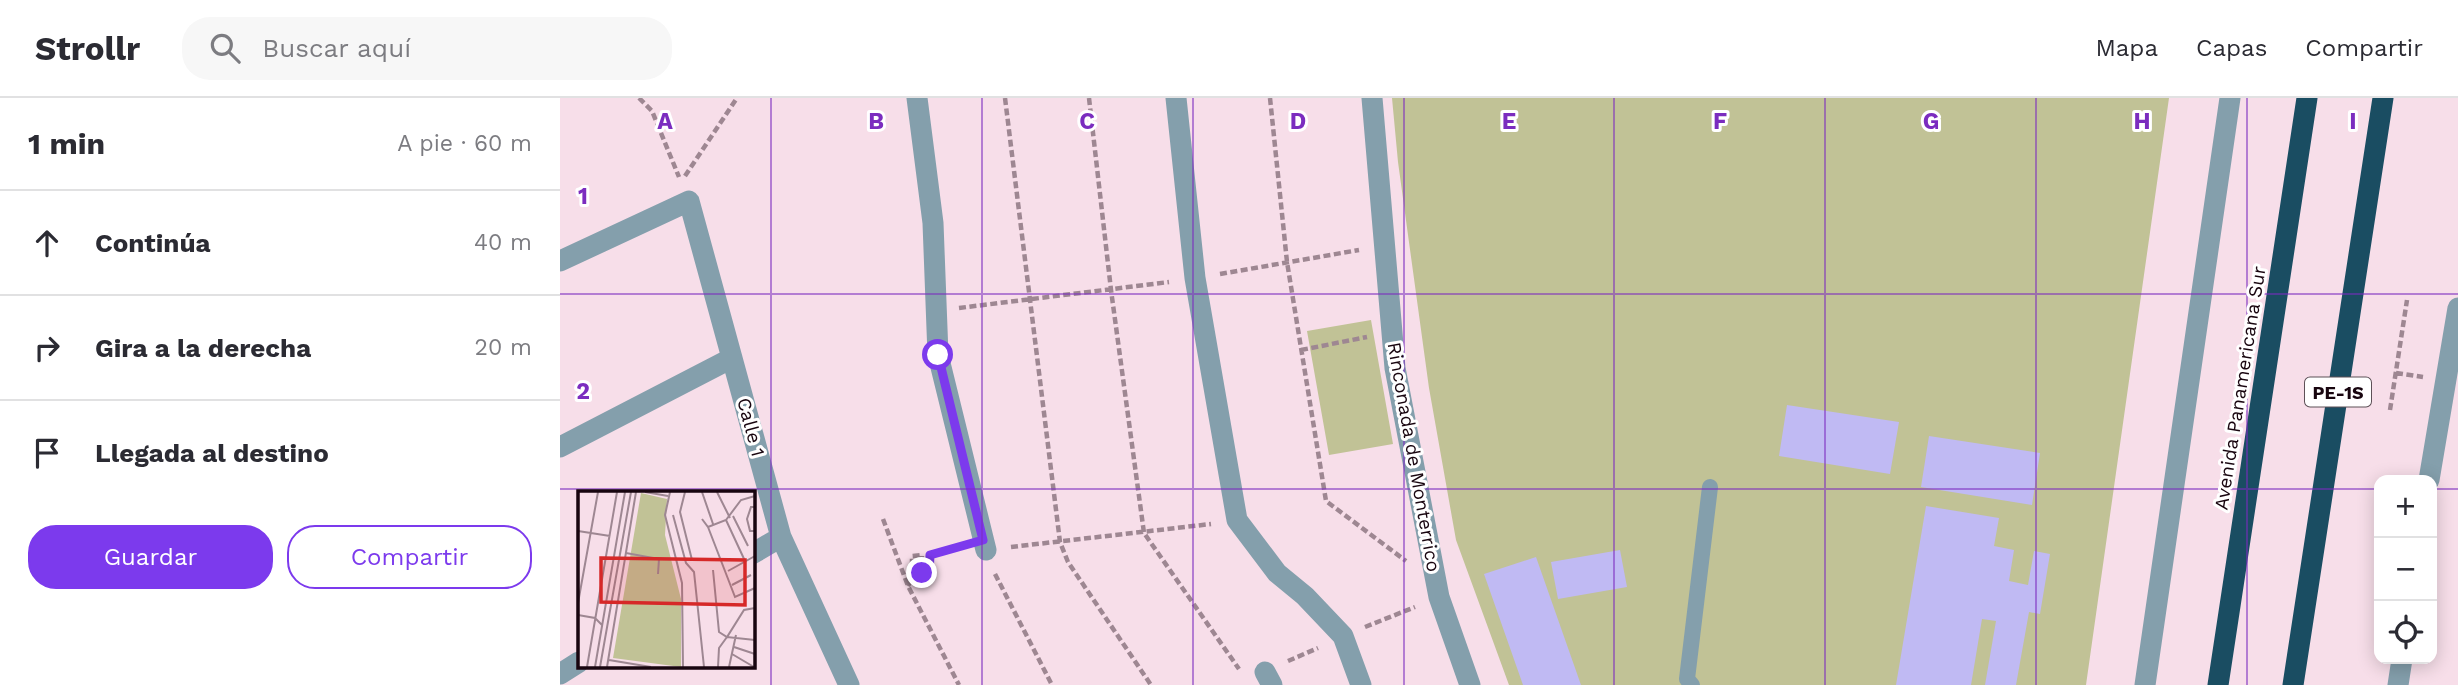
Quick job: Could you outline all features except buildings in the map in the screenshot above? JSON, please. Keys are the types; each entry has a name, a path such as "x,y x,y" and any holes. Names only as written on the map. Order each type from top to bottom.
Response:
{"highway":[{"name":"Avenida Panamericana Sur","path":"2218,685 2307,98"},
{"name":"PE-1S","path":"2293,685 2383,98"}],"street":[{"path":"917,98 933,223 938,355 985,545"},
{"path":"1176,98 1195,278 1237,520 1277,573 1343,636 1361,685"},
{"name":"Rinconada de Monterrico","path":"1372,98 1395,368 1437,585 1470,685"},
{"path":"2144,685 2230,98"},
{"name":"Calle 1","path":"560,261 689,201 781,537 849,685"},
{"path":"2430,475 2458,308"},
{"path":"560,447 732,358"},
{"path":"754,553 781,537"},
{"path":"2398,685 2401,664"}],"lane":[{"path":"1692,685 1686,679 1710,487"}],"path":[{"path":"639,98 652,111 681,182 737,98"},
{"path":"1006,98 1028,299 1060,542 1068,562 1151,685"},
{"path":"1089,98 1111,290 1144,533 1261,679"},
{"path":"1270,98 1287,262 1326,501 1437,585"},
{"path":"936,310 1195,278 1384,245"},
{"path":"2390,410 2407,300"},
{"path":"1301,350 1392,332"},
{"path":"2396,373 2430,378"},
{"path":"883,520 908,586 959,685"},
{"path":"908,586 912,577 912,556 922,555 922,573 929,573 930,555 985,545 1060,542 1237,520"},
{"path":"985,545 1001,591 1052,685"}],"green space":[{"path":"1392,98 2169,98 2086,685 1509,685 1456,540 1429,388 1398,162"},
{"path":"1371,320 1393,444 1329,455 1307,331"}],"route":[{"path":"922,573 929,573 930,555 983,540 938,355"}]}
